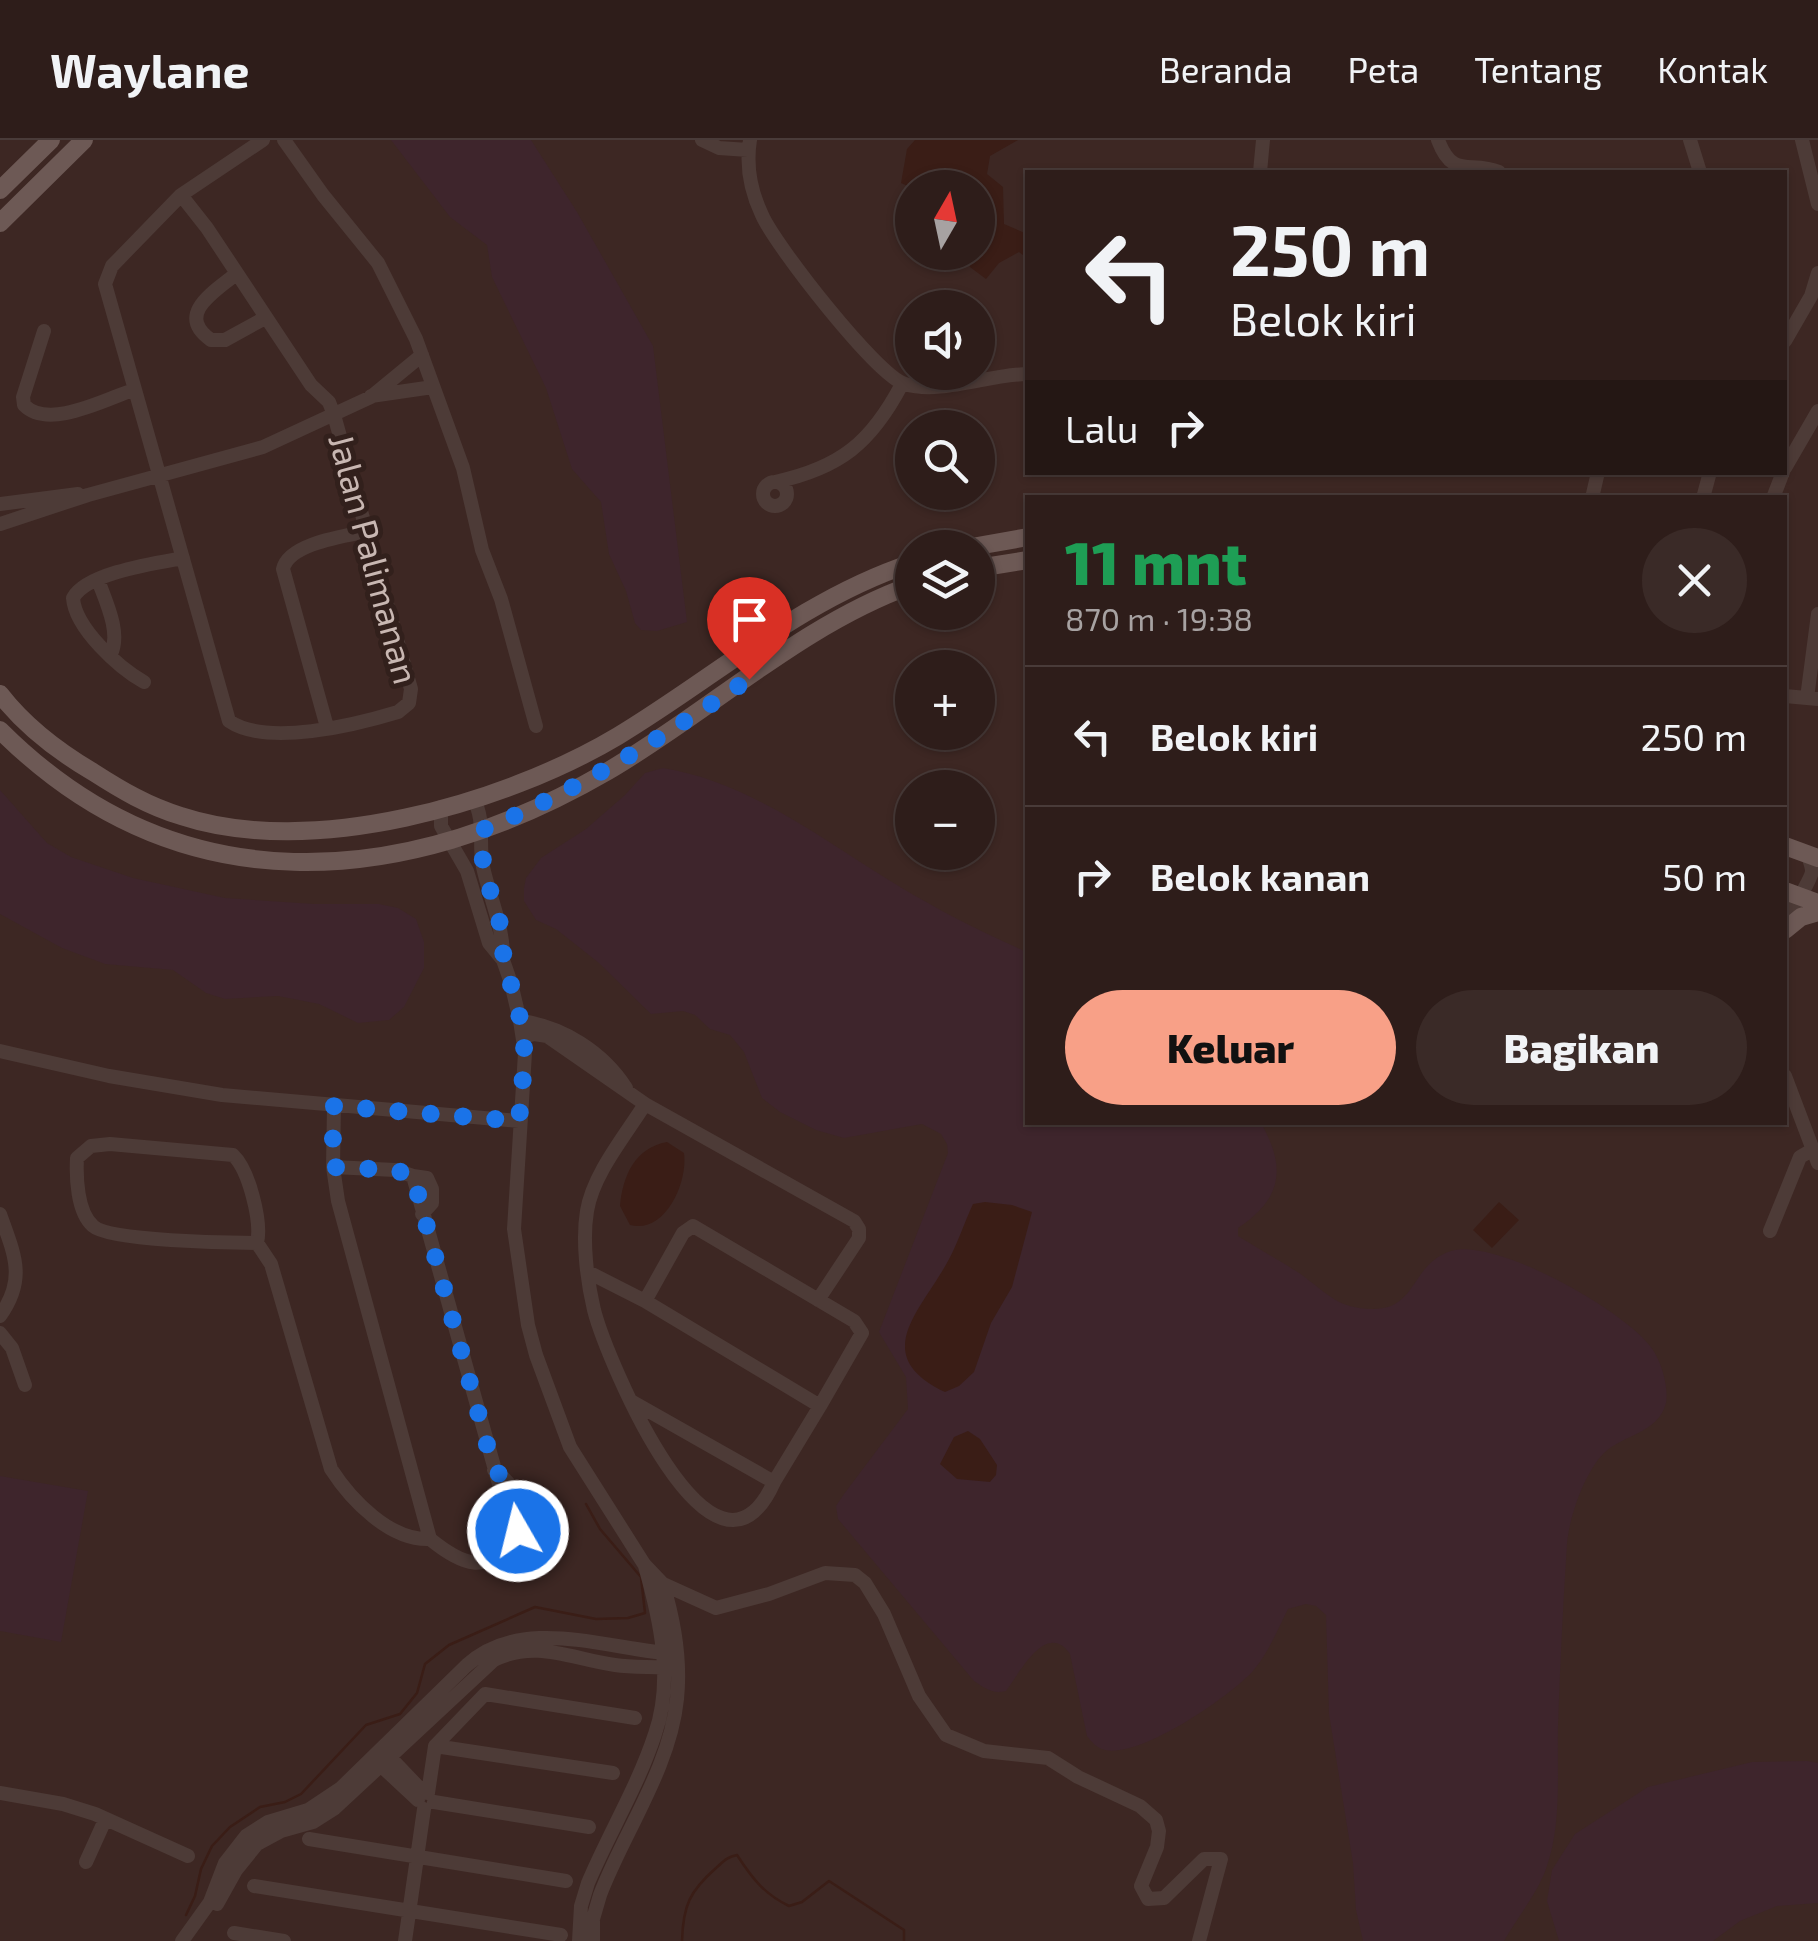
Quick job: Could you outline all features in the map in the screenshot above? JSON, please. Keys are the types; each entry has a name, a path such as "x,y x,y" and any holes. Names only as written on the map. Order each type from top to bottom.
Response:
{"main road":[{"path":"0,190 51,140"},
{"path":"0,223 84,140"},
{"path":"995,543 1025,538"},
{"path":"995,565 1025,560"},
{"path":"0,694 39,734 79,764 139,800 182,817 273,833 367,825 474,798 567,763 617,736 802,614 847,589 895,570"},
{"path":"0,730 47,771 98,806 167,840 219,854 298,864 373,859 452,841 543,805 606,772 850,612 895,592"},
{"path":"1791,893 1818,903"},
{"path":"1787,926 1818,912"}],"street":[{"path":"263,140 182,195 104,278 229,721 241,729 270,735 327,727 285,581 285,561 319,542 369,531"},
{"path":"284,140 378,263 422,355 463,468 482,550 501,599 536,726"},
{"path":"702,140 719,148 749,145 753,192 764,220 857,342 895,377"},
{"path":"1260,170 1263,140"},
{"path":"1438,140 1448,161 1460,170"},
{"path":"1690,140 1699,170"},
{"path":"1802,140 1818,204"},
{"path":"1467,170 1493,170"},
{"name":"Jalan Palimanan","path":"182,195 311,385 329,402 369,531 411,689 409,703 392,714 327,727"},
{"path":"1787,338 1811,296 1818,273"},
{"path":"236,274 199,306 196,316 200,330 211,340 225,340 266,318"},
{"path":"44,332 23,396 24,406 32,414 61,414 133,390"},
{"path":"0,524 88,495 263,447 370,396 422,355"},
{"path":"995,376 1025,374"},
{"path":"370,396 433,386"},
{"path":"775,482 823,468 851,452 882,419 899,390"},
{"path":"1787,465 1818,411"},
{"path":"0,504 58,495 88,495"},
{"path":"144,682 91,636 76,616 78,589 134,568 184,558"},
{"path":"98,580 115,643 110,654"},
{"path":"1787,696 1812,698 1818,614"},
{"path":"474,798 481,814 483,866 504,937 503,960 522,1029 524,1078 514,1229 528,1325 570,1447 644,1564 664,1584 716,1608 769,1594 824,1573 854,1576 865,1583 884,1614 919,1696 946,1734 984,1751 1048,1758 1078,1778 1140,1806 1156,1820 1157,1846 1142,1886 1148,1899 1164,1898 1204,1859 1221,1859 1199,1941"},
{"path":"441,808 441,826 467,870 490,943 503,960"},
{"path":"1791,893 1810,882 1812,873 1798,852"},
{"path":"522,1029 549,1025 569,1034 578,1051 616,1072 626,1088 645,1104 857,1225 858,1238 818,1300"},
{"path":"0,1051 170,1088 519,1121"},
{"path":"1770,1231 1800,1157 1815,1157 1787,1081"},
{"path":"645,1104 589,1201 588,1272 599,1325 632,1401 668,1467 698,1503 715,1516 732,1521 754,1514 862,1333 858,1324 693,1226 683,1233 645,1301"},
{"path":"334,1106 332,1167 342,1218 430,1539"},
{"path":"257,1243 120,1236 100,1230 89,1223 84,1211 78,1158 91,1146 110,1144 233,1155 241,1163 254,1204 259,1227 257,1243 271,1264 330,1469 362,1506 387,1525 415,1538 430,1539 457,1559 484,1563 499,1555 514,1538 413,1176 395,1170 332,1167"},
{"path":"0,1214 15,1249 16,1262 10,1302 0,1316"},
{"path":"588,1272 645,1301 820,1406"},
{"path":"0,1333 12,1348 25,1385"},
{"path":"632,1401 774,1482"},
{"path":"579,1941 581,1906 588,1883 656,1733 670,1661 644,1564"},
{"path":"593,1941 593,1919 600,1895 671,1728 664,1584"},
{"path":"185,1941 214,1912 236,1870 256,1844 281,1831 313,1822 335,1808 467,1665 490,1648 528,1637 589,1650 618,1644 641,1659 670,1661"},
{"path":"405,1941 435,1746 485,1694 635,1718"},
{"path":"435,1746 613,1773"},
{"path":"381,1757 425,1799 589,1827"},
{"path":"0,1792 63,1804 188,1856"},
{"path":"86,1862 106,1820"},
{"path":"309,1839 566,1881"},
{"path":"254,1886 561,1935"},
{"path":"234,1933 284,1941"}],"shaded area":[{"path":"391,140 531,140 577,212 653,346 687,622 657,631 641,630 635,623 609,554 601,502 572,469 546,388 492,277 487,245 450,217"},
{"path":"915,140 1018,140 990,156 988,170 903,170 907,149"},
{"path":"995,180 1003,187 1004,224 1025,233 1025,256 1019,252 995,268"},
{"path":"974,270 993,270 986,279"},
{"path":"663,768 695,775 756,799 928,903 1025,951 1025,1125 1262,1125 1274,1154 1276,1181 1264,1205 1238,1228 1238,1236 1338,1301 1354,1307 1391,1306 1402,1299 1436,1258 1451,1251 1471,1250 1526,1265 1587,1296 1636,1331 1654,1352 1666,1389 1662,1413 1648,1427 1603,1454 1584,1484 1571,1522 1563,1612 1554,1835 1542,1878 1504,1941 1363,1941 1329,1714 1326,1615 1316,1606 1306,1604 1288,1609 1253,1671 1205,1710 1140,1745 1105,1750 1087,1736 1070,1654 1061,1645 1052,1643 1034,1653 1006,1691 986,1688 974,1681 838,1519 836,1506 908,1409 906,1377 879,1332 948,1153 947,1144 941,1134 922,1124 844,1138 816,1130 780,1112 762,1098 744,1052 730,1035 710,1029 695,1015 683,1011 651,1014 599,963 556,929 536,920 524,901 526,878 541,858 586,829 645,773"},
{"path":"0,790 47,843 71,857 133,878 225,898 398,908 416,919 424,942 424,968 404,1007 389,1020 358,1023 319,1004 278,996 225,999 206,993 173,970 105,964 62,948 0,914"},
{"path":"667,1142 684,1153 678,1191 672,1204 654,1222 630,1225 620,1206 628,1174 647,1150"},
{"path":"985,1202 1032,1212 1012,1287 991,1323 974,1372 959,1386 945,1392 922,1378 909,1363 907,1331 952,1254 973,1204"},
{"path":"1499,1202 1519,1220 1492,1248 1473,1230"},
{"path":"968,1431 980,1439 997,1465 990,1482 957,1479 940,1464 954,1437"},
{"path":"0,1476 88,1491 61,1642 0,1631"},
{"path":"1752,1762 1818,1763 1818,1903 1777,1906 1740,1921 1713,1941 1559,1941 1547,1901 1552,1870 1575,1834 1648,1787"}],"waterway":[{"path":"186,1915 212,1846 230,1827 260,1807 301,1794 366,1725 400,1714 417,1693 425,1664 449,1645 535,1607 596,1619 645,1613 641,1577 600,1529 586,1504"},
{"path":"682,1941 686,1908 694,1892 724,1861 737,1855 759,1885 789,1906 802,1902 829,1881 904,1930 904,1941"}],"route":[{"path":"518,1531 521,1505 511,1484 494,1470 413,1176 395,1170 332,1167 334,1106 519,1121 525,1054 518,1006 503,960 504,937 483,866 482,830 543,805 606,772 749,679"}]}
